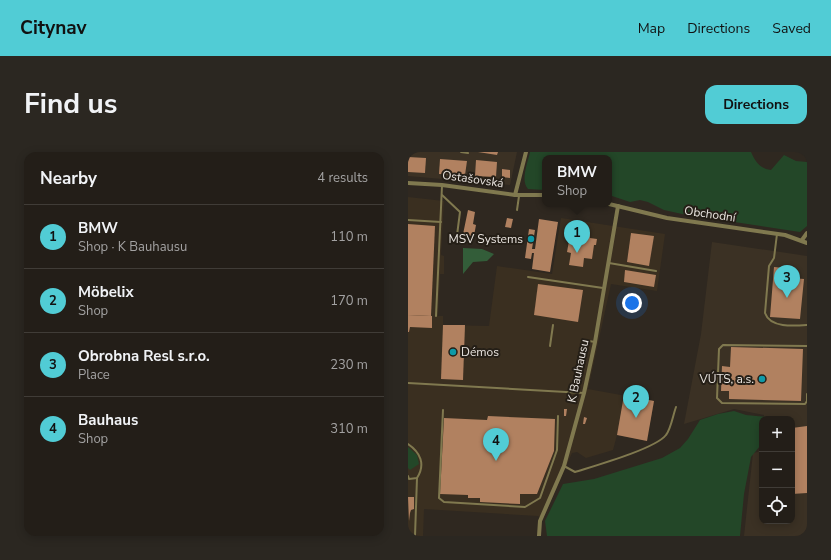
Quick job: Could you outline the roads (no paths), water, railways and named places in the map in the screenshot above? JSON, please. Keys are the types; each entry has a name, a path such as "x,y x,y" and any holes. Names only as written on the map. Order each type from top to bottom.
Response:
{"street":[{"name":"Ostašovská","path":"408,183 442,185 517,195 526,152"},
{"path":"517,195 542,195"},
{"name":"Obchodní","path":"612,205 667,218 777,234 802,240 807,243"},
{"name":"K Bauhausu","path":"539,536 540,521 564,466 584,393 595,342 618,206"},
{"path":"802,240 807,233"}],"lane":[{"path":"461,152 468,152"},
{"path":"436,316 442,185"},
{"path":"442,195 460,212 456,243"},
{"path":"517,195 517,210"},
{"path":"408,220 441,222"},
{"path":"777,234 774,258 770,266 765,313 767,319 771,323 807,325"},
{"path":"608,263 656,271"},
{"path":"528,277 604,288"},
{"path":"550,346 553,325"},
{"path":"583,340 595,342"},
{"path":"807,346 723,345 719,349 717,398 722,403 805,404 807,401 807,394"},
{"path":"408,383 584,393"},
{"path":"564,466 575,472 618,459 661,440 667,434 676,406"},
{"path":"443,410 439,498 444,502 517,506 525,506 540,498 557,450 558,416"},
{"path":"408,444 416,449 421,458 422,471 417,478 415,536"},
{"path":"408,476 409,479 417,478"}],"place":[{"name":"MSV Systems","path":"531,239"},
{"name":"BMW","path":"577,253"},
{"name":"Obrobna Resl s.r.o.","path":"787,298"},
{"name":"Démos","path":"453,352"},
{"name":"VÚTS, a.s.","path":"762,379"},
{"name":"Möbelix","path":"636,418"},
{"name":"Bauhaus","path":"496,461"}]}
